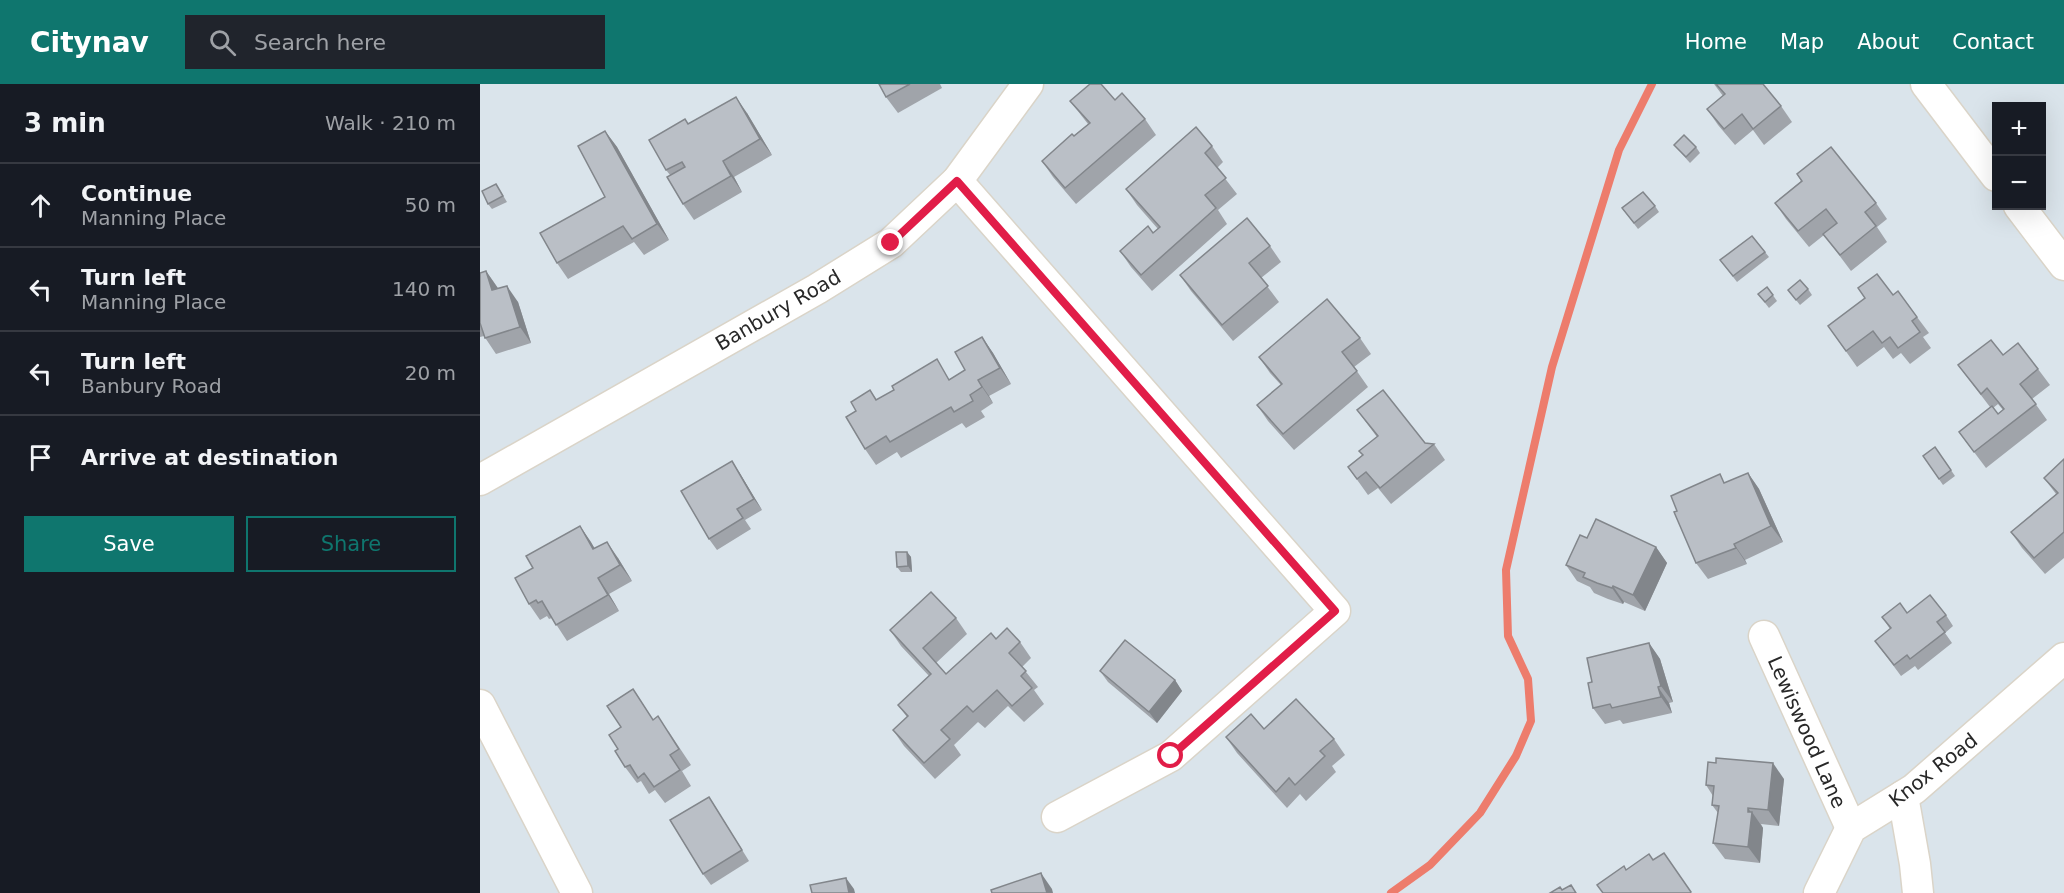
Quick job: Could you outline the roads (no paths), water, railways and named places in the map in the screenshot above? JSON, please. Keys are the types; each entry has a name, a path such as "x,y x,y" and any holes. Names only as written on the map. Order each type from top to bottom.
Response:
{"street":[{"name":"Banbury Road","path":"480,480 817,289 891,243 957,181 1028,84"},
{"path":"1926,84 1992,171"},
{"path":"957,181 1335,611 1171,756 1057,817"},
{"path":"2022,210 2064,265"},
{"name":"Lewiswood Lane","path":"1764,636 1851,828"},
{"name":"Knox Road","path":"1851,828 1914,789 2064,658"},
{"path":"480,705 577,893"},
{"path":"1903,796 1918,893"},
{"path":"1820,893 1844,847 1851,828"}],"waterway":[{"path":"1391,893 1430,865 1480,813 1516,756 1531,721 1528,679 1508,636 1506,570 1552,367 1619,150 1652,84"}]}
